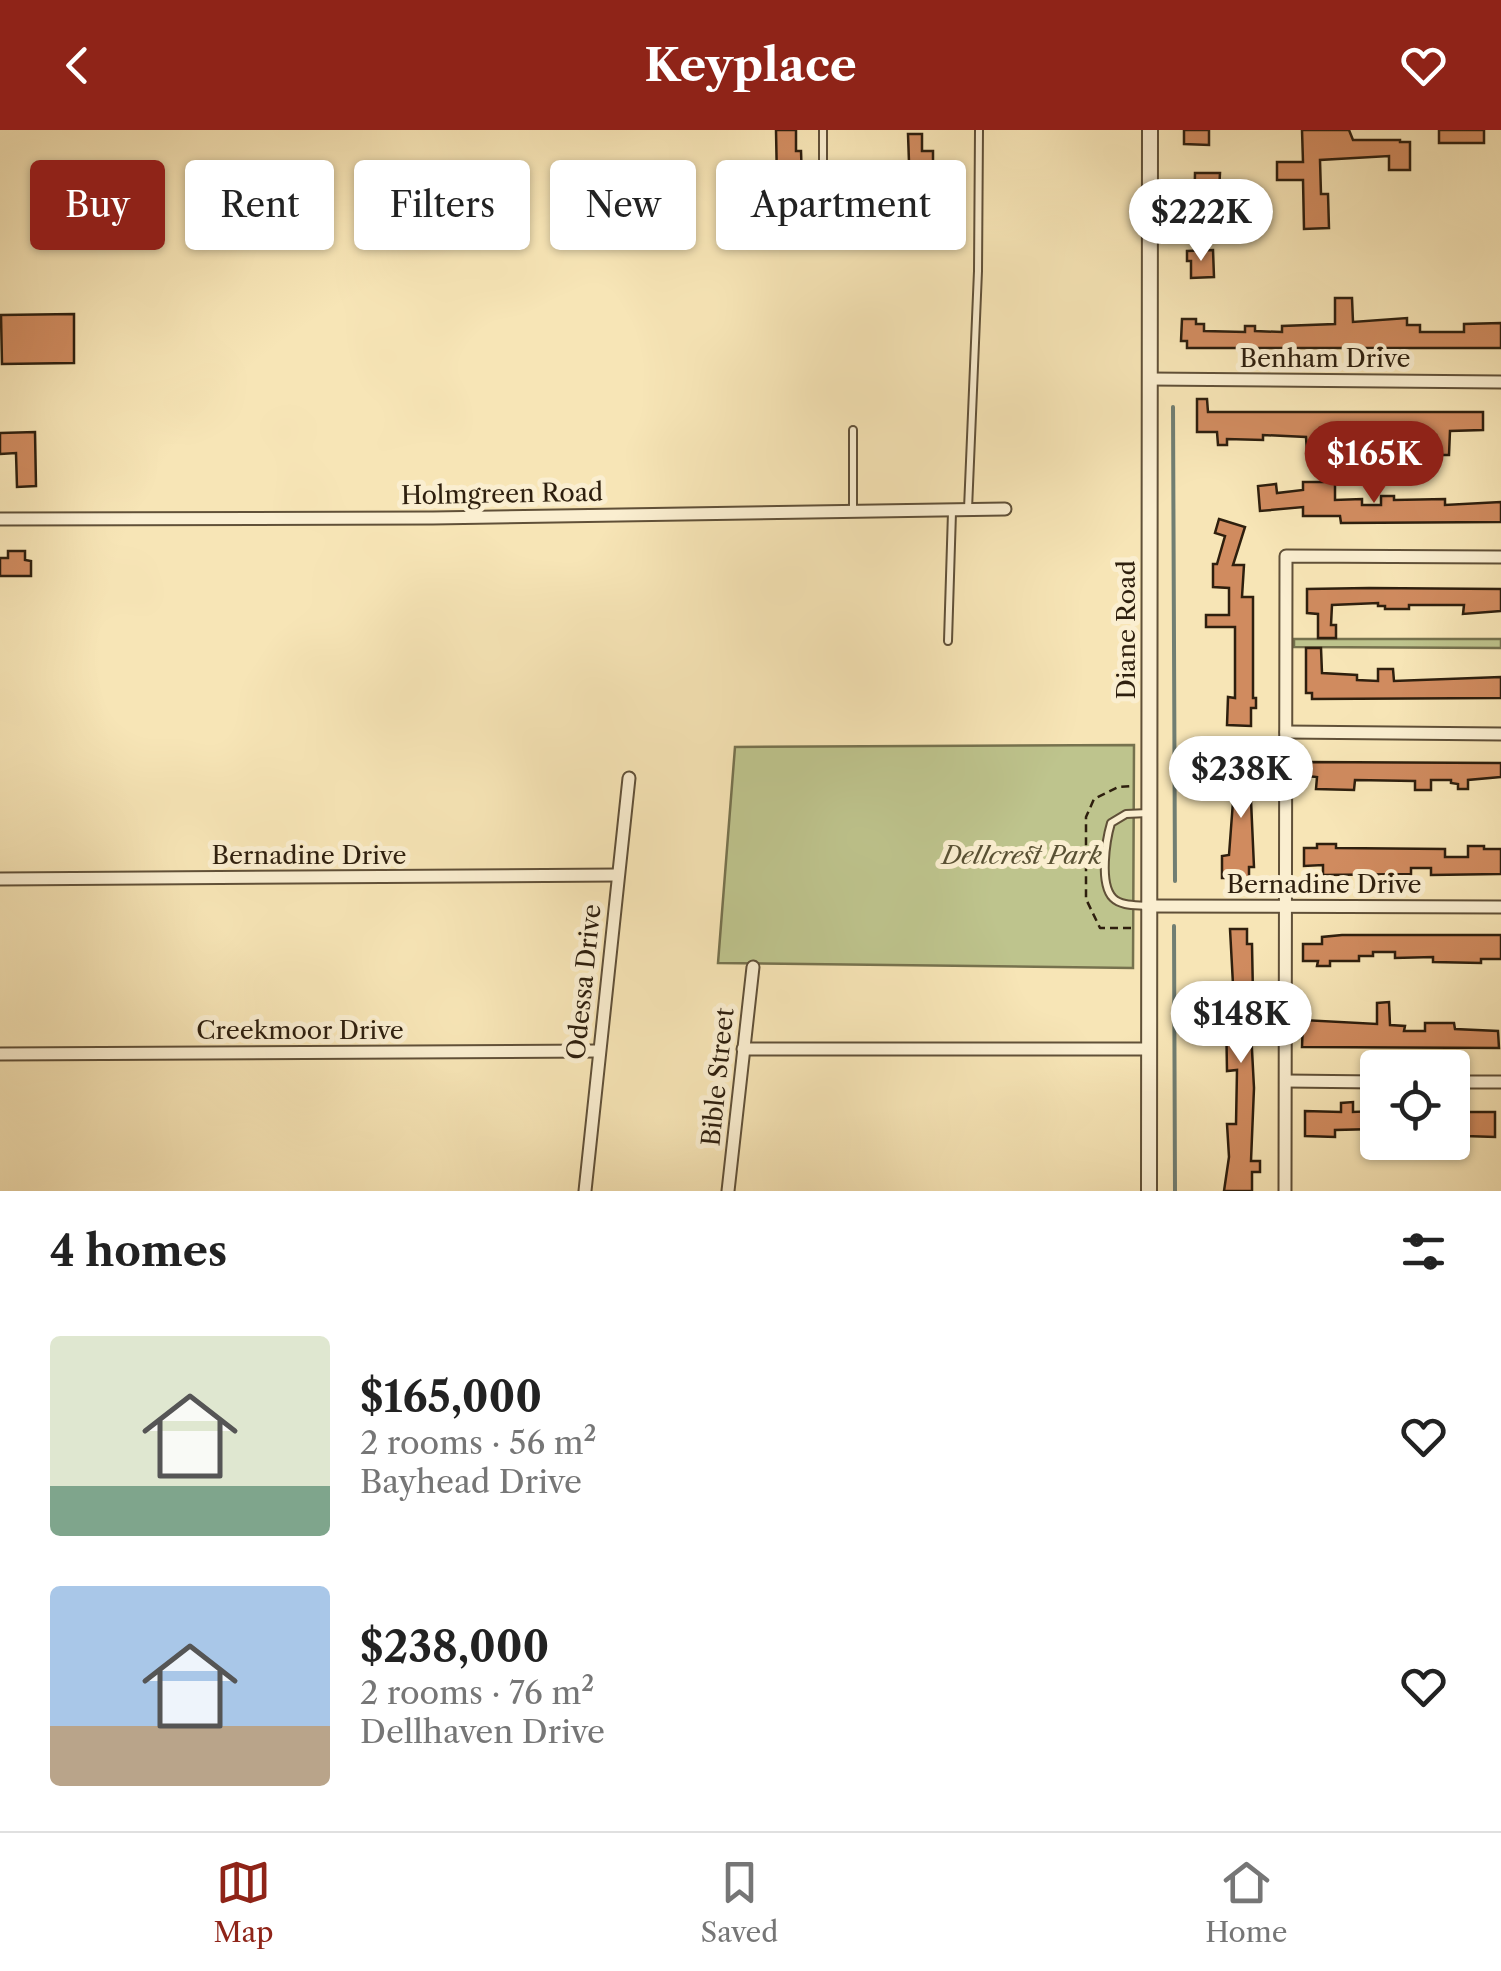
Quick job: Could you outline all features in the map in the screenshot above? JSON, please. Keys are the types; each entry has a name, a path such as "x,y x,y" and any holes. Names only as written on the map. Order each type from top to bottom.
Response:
{"street":[{"name":"Diane Road","path":"1148,1191 1150,130"},
{"name":"Benham Drive","path":"1150,380 1501,382"},
{"name":"Holmgreen Road","path":"0,518 433,518 1005,510"},
{"path":"1285,1191 1286,556 1501,557"},
{"path":"1286,732 1501,734"},
{"name":"Odessa Drive","path":"584,1191 629,778"},
{"name":"Bernadine Drive","path":"0,880 618,875"},
{"name":"Bernadine Drive","path":"1147,906 1501,907"},
{"name":"Bible Street","path":"728,1191 752,967"},
{"path":"743,1049 1149,1049"},
{"name":"Creekmoor Drive","path":"0,1054 599,1052"},
{"path":"1286,1081 1360,1082"},
{"path":"1470,1082 1501,1082"}],"lane":[{"path":"822,130 823,160"},
{"path":"968,510 980,130"},
{"path":"853,430 853,512"},
{"path":"948,641 952,510"},
{"path":"1147,906 1114,899 1106,882 1111,823 1126,814 1148,813"}],"green space":[{"path":"1294,639 1501,639 1501,648 1294,647"},
{"name":"Dellcrest Park","path":"1134,745 1133,968 718,963 735,747"}],"building":[{"path":"776,130 796,130 796,151 801,151 801,160 777,160"},
{"path":"1184,130 1209,130 1209,145 1184,144"},
{"path":"1302,130 1349,130 1353,140 1410,142 1410,170 1389,170 1389,156 1320,160 1321,194 1328,194 1329,228 1304,229 1303,180 1277,180 1277,162 1303,162"},
{"path":"1439,130 1484,130 1484,143 1439,143"},
{"path":"908,134 922,134 922,151 933,151 933,160 909,160"},
{"path":"1195,173 1220,173 1219,192 1226,192 1226,221 1194,220"},
{"path":"1213,250 1214,277 1191,278 1187,251"},
{"path":"1335,298 1352,298 1353,322 1407,318 1407,325 1420,325 1420,332 1464,332 1464,324 1501,323 1501,348 1187,348 1187,341 1181,341 1182,319 1196,319 1196,324 1204,324 1204,331 1245,332 1245,326 1255,326 1255,331 1282,332 1282,326 1335,324"},
{"path":"74,314 74,363 2,364 1,315"},
{"path":"1197,399 1207,399 1208,412 1483,412 1483,430 1450,431 1449,455 1436,455 1436,435 1413,436 1412,459 1402,458 1403,437 1380,436 1380,429 1358,428 1358,436 1343,436 1343,428 1320,428 1321,453 1307,453 1306,437 1263,435 1263,440 1227,439 1227,445 1218,445 1217,432 1197,432"},
{"path":"35,432 36,486 17,487 16,453 0,454 0,433"},
{"path":"1323,474 1335,474 1335,500 1362,499 1362,505 1381,505 1381,496 1394,496 1394,500 1445,499 1445,505 1501,502 1501,522 1341,523 1340,516 1303,516 1303,507 1260,511 1258,486 1276,484 1277,493 1303,490 1303,482 1323,482"},
{"path":"1219,519 1245,527 1233,565 1244,565 1242,597 1253,597 1256,708 1251,708 1251,726 1227,725 1228,697 1235,698 1235,627 1206,627 1206,615 1229,615 1229,588 1213,587 1213,564 1217,564 1225,536 1215,533"},
{"path":"8,551 25,551 25,560 31,561 31,576 0,576 0,558 8,558"},
{"path":"1307,589 1501,589 1501,611 1463,614 1464,605 1385,609 1378,603 1332,605 1331,625 1336,625 1336,638 1318,638 1318,614 1307,613"},
{"path":"1306,648 1321,648 1322,673 1357,675 1357,680 1378,681 1378,669 1393,669 1394,681 1501,677 1501,698 1312,699 1312,693 1306,693"},
{"path":"1237,748 1253,748 1250,778 1254,867 1249,867 1249,878 1222,878 1222,856 1229,855"},
{"path":"1307,762 1501,763 1501,777 1468,780 1468,789 1458,789 1458,784 1451,780 1431,780 1431,790 1415,790 1415,781 1355,780 1354,790 1316,789 1317,777 1307,776"},
{"path":"1317,844 1336,844 1336,848 1445,849 1445,857 1468,857 1468,846 1484,846 1501,849 1501,874 1431,875 1431,868 1411,868 1411,874 1323,875 1323,865 1304,866 1304,848 1317,848"},
{"path":"1230,929 1247,929 1247,944 1252,944 1253,996 1248,996 1248,1017 1253,1017 1251,1161 1260,1161 1260,1172 1252,1172 1252,1191 1224,1191 1229,1157 1227,1124 1236,1124 1237,1070 1227,1071 1226,1011 1234,1003"},
{"path":"1501,935 1501,959 1481,959 1481,963 1433,962 1433,957 1395,958 1395,952 1373,952 1373,956 1359,956 1359,961 1330,961 1330,966 1303,961 1303,944 1322,944 1322,937"},
{"path":"1389,1002 1390,1025 1405,1026 1404,1031 1425,1031 1425,1023 1454,1023 1455,1029 1498,1031 1499,1048 1302,1047 1303,1020 1377,1024 1377,1003"},
{"path":"1353,1102 1353,1112 1360,1112 1360,1129 1335,1130 1335,1137 1305,1136 1305,1111 1341,1112 1341,1103"},
{"path":"1470,1112 1495,1112 1495,1137 1470,1136"}],"waterway":[{"path":"1173,407 1175,881"},
{"path":"1174,926 1175,1191"}]}
